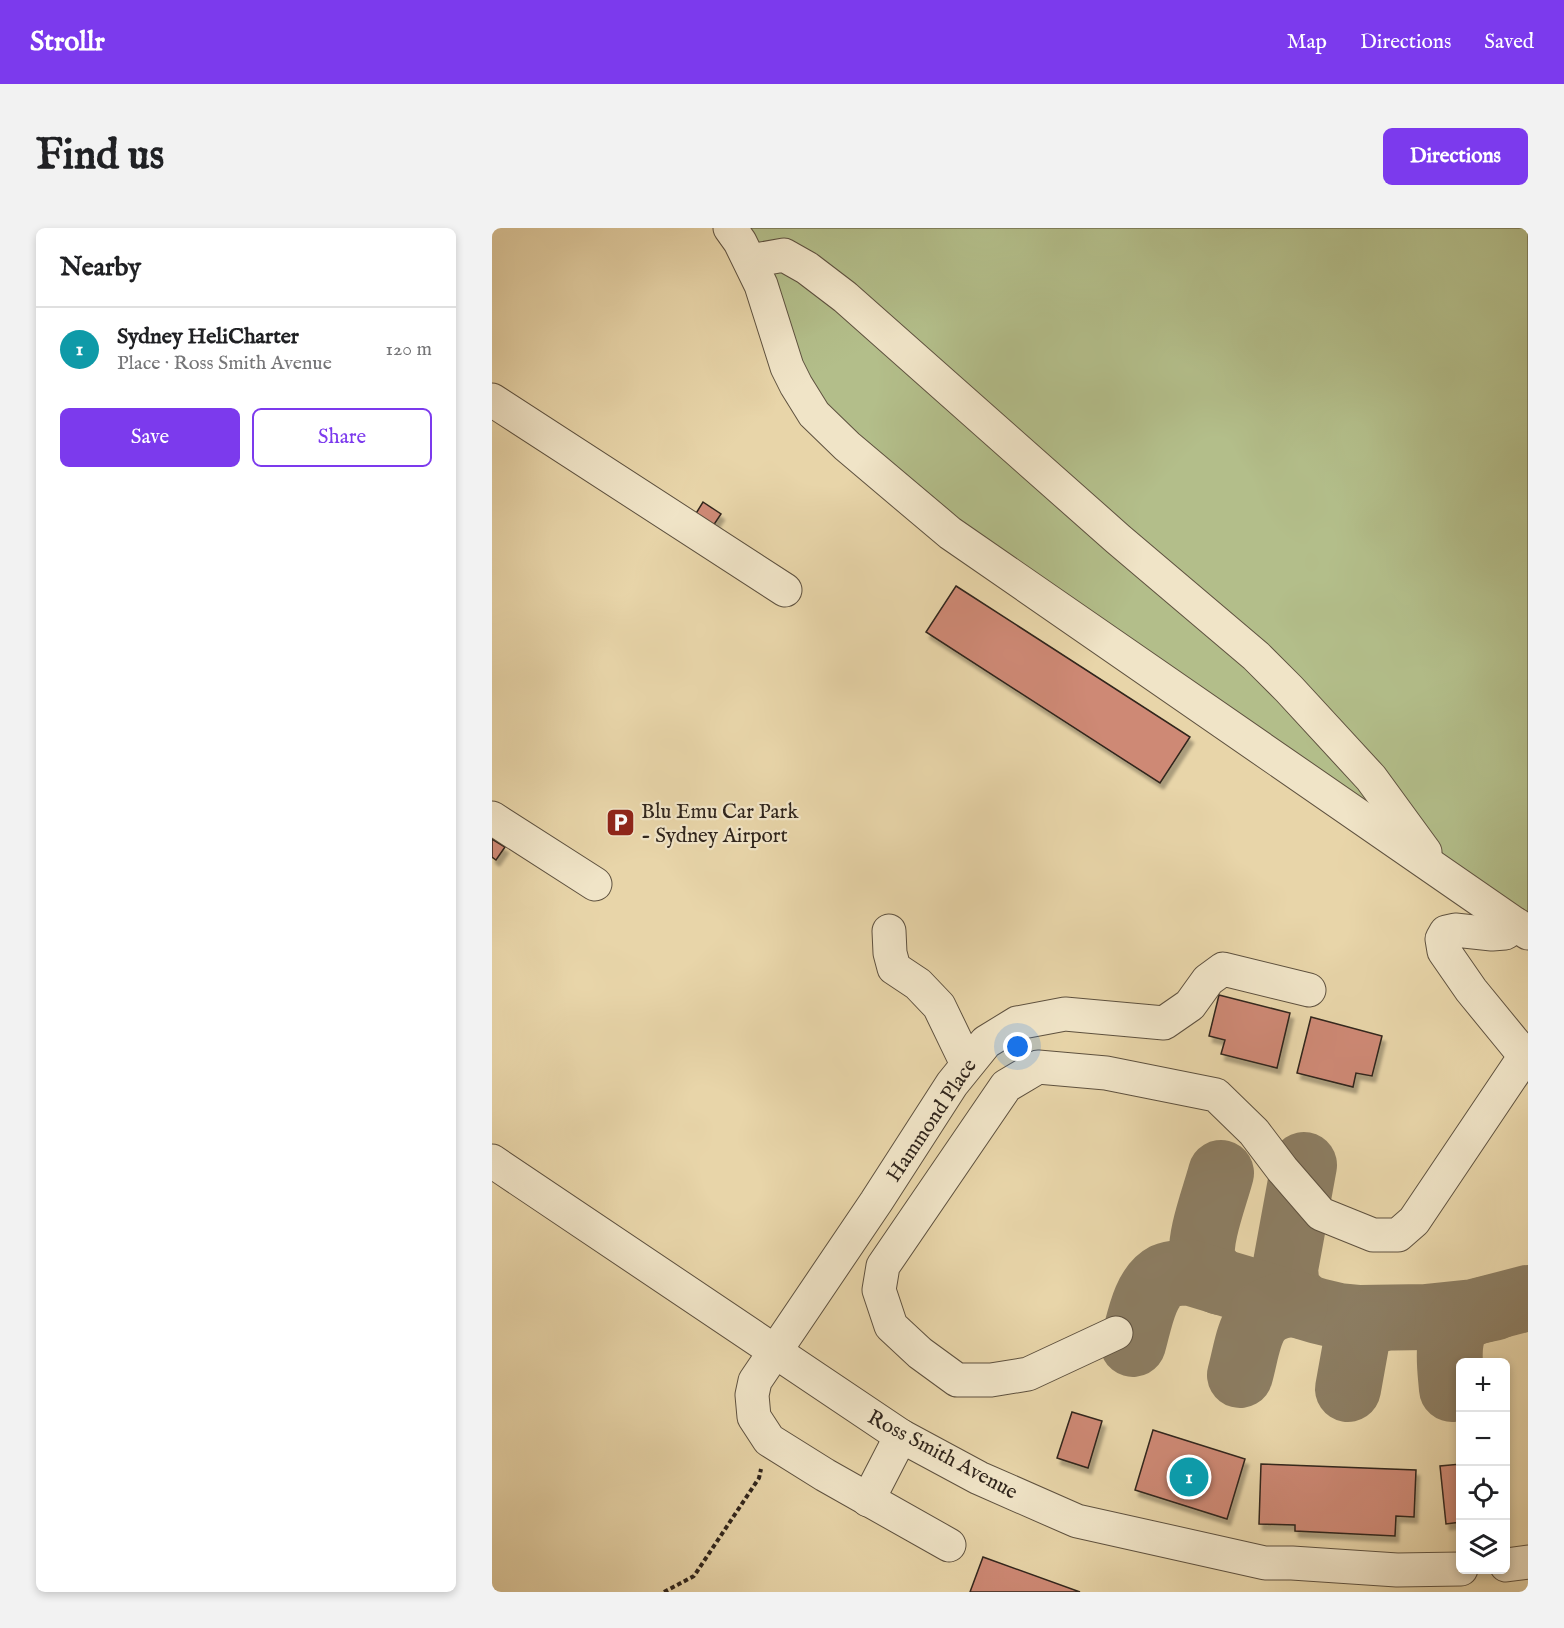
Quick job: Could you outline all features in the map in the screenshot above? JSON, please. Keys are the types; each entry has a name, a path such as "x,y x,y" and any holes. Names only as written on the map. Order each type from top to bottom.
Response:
{"street":[{"path":"730,228 740,242 761,285 787,368 796,385 814,414 847,446 950,533 1522,929"},
{"path":"750,261 784,255 807,268 845,297 1118,539 1256,656 1371,778 1440,872"},
{"path":"492,400 784,590"},
{"path":"492,818 595,884"},
{"path":"1116,1333 1028,1374 991,1380 957,1380 920,1353 891,1326 879,1290 883,1266 1006,1086 1038,1067 1106,1073 1216,1095 1254,1132 1321,1214 1373,1235 1398,1235 1414,1221 1525,1056 1471,990 1443,951 1442,939 1446,932 1455,930 1492,934 1522,929"},
{"path":"890,931 890,952 894,968 918,984 939,1006 967,1064"},
{"name":"Hammond Place","path":"769,1440 754,1418 752,1395 754,1381 876,1202 951,1084 986,1042 1017,1023 1065,1014 1164,1023 1190,1005 1208,980 1223,969 1309,990"},
{"name":"Ross Smith Avenue","path":"492,1161 901,1436 978,1478 1077,1521 1279,1563 1397,1570 1456,1569"},
{"path":"868,1500 901,1436"},
{"path":"769,1440 825,1475 949,1545"},
{"path":"1510,1564 1528,1562"}],"path":[{"path":"664,1592 694,1576 759,1478 769,1440"}],"green space":[{"path":"744,228 1528,228 1528,923 978,540 817,400"}],"building":[{"path":"703,502 721,514 713,526 695,515"},
{"path":"956,586 1190,737 1160,783 926,632"},
{"path":"492,839 505,847 496,860 492,857"},
{"path":"1219,995 1290,1013 1277,1068 1221,1054 1225,1040 1209,1036"},
{"path":"1311,1017 1382,1036 1372,1076 1356,1073 1353,1087 1297,1073"},
{"path":"1072,1412 1102,1421 1088,1468 1057,1458"},
{"path":"1153,1430 1245,1459 1227,1519 1135,1490"},
{"path":"1261,1464 1416,1470 1414,1517 1396,1516 1395,1536 1295,1531 1295,1525 1259,1524"},
{"path":"1456,1464 1456,1523 1446,1524 1440,1466"},
{"path":"983,1557 1080,1592 970,1592"}],"taxiway":[{"path":"1303,1306 1287,1290 1285,1269 1304,1165"},
{"path":"1220,1282 1206,1266 1202,1252 1205,1230 1221,1173"},
{"path":"1133,1344 1143,1307 1152,1288 1165,1276 1176,1273 1188,1272 1318,1311 1360,1318 1426,1317 1474,1312 1528,1298"},
{"path":"1240,1375 1250,1337 1260,1318 1268,1311 1280,1306 1295,1304"},
{"path":"1452,1389 1450,1345 1456,1326 1463,1318 1473,1313 1496,1307"},
{"path":"1348,1389 1357,1339 1367,1326 1383,1318"}],"place":[{"name":"Blu Emu Car Park - Sydney Airport","path":"620,823"},
{"name":"Sydney HeliCharter","path":"1189,1477"}]}
